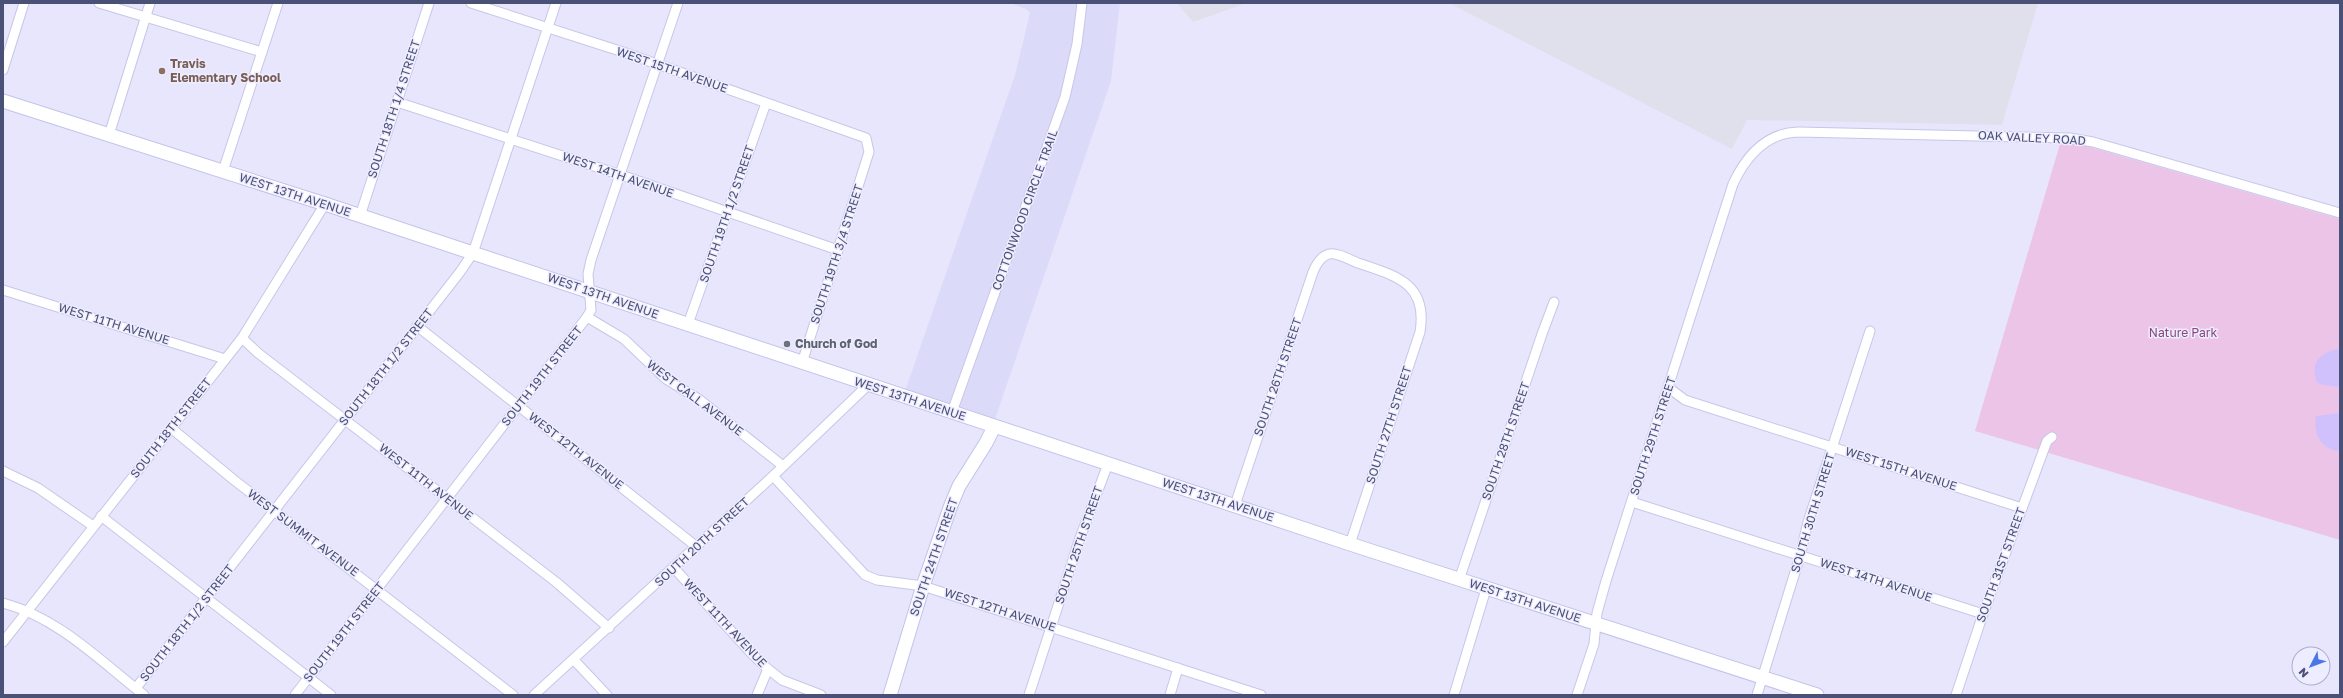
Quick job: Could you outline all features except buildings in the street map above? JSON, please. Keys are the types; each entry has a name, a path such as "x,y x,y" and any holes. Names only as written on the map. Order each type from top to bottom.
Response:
{"street":[{"path":"3,70 24,3"},
{"path":"99,3 262,52"},
{"path":"109,135 150,3"},
{"path":"223,172 278,3"},
{"name":"SOUTH 18TH 1/4 STREET","path":"360,216 429,3"},
{"name":"WEST 15TH AVENUE","path":"471,3 658,64 766,103 862,135 868,144"},
{"name":"SOUTH 18TH 1/2 STREET","path":"136,688 460,272 473,253 556,3"},
{"name":"SOUTH 19TH STREET","path":"295,695 378,590 518,406 588,317 591,310 591,291 588,274 591,260 678,3"},
{"name":"COTTONWOOD CIRCLE TRAIL","path":"952,412 1065,97 1077,44 1082,3"},
{"name":"WEST 13TH AVENUE","path":"3,101 591,291 868,386 952,412 1486,589 1817,695"},
{"name":"WEST 14TH AVENUE","path":"397,102 621,175 838,250"},
{"name":"SOUTH 19TH 1/2 STREET","path":"688,324 766,103"},
{"name":"OAK VALLEY ROAD","path":"1735,178 1750,156 1767,140 1786,132 2049,137 2093,142 2340,213"},
{"name":"SOUTH 19TH 3/4 STREET","path":"802,363 869,152 868,144"},
{"name":"SOUTH 29TH STREET","path":"1577,695 1594,644 1597,613 1606,581 1735,178"},
{"name":"SOUTH 18TH STREET","path":"3,642 242,338 325,204"},
{"name":"SOUTH 27TH STREET","path":"1328,254 1334,254 1399,277 1415,293 1420,306 1422,320 1420,332 1350,544"},
{"name":"SOUTH 26TH STREET","path":"1235,505 1313,272 1322,257 1328,254"},
{"name":"WEST 11TH AVENUE","path":"3,290 225,359"},
{"name":"SOUTH 28TH STREET","path":"1459,580 1554,302"},
{"name":"WEST CALL AVENUE","path":"588,317 624,339 660,375 700,400 783,466"},
{"name":"WEST 12TH AVENUE","path":"417,326 697,547"},
{"name":"SOUTH 30TH STREET","path":"1757,695 1800,556 1808,522 1870,331"},
{"name":"WEST 11TH AVENUE","path":"242,338 258,353 556,582 609,628"},
{"name":"SOUTH 20TH STREET","path":"534,695 697,547 868,386"},
{"name":"WEST 15TH AVENUE","path":"1669,388 1685,400 2022,508"},
{"name":"SOUTH 24TH STREET","path":"890,695 923,586 959,486 986,444 994,427"},
{"name":"WEST SUMMIT AVENUE","path":"171,428 274,511 513,695"},
{"name":"SOUTH 31ST STREET","path":"1956,695 1983,614 2022,508 2048,441 2052,437"},
{"name":"SOUTH 25TH STREET","path":"1029,695 1051,626 1108,464"},
{"path":"3,470 38,488 93,526"},
{"name":"WEST 12TH AVENUE","path":"773,476 865,575 877,580 923,586 1051,626 1261,695"},
{"name":"WEST 14TH AVENUE","path":"1632,502 1701,522 1800,556 1983,614"},
{"path":"101,516 331,695"},
{"name":"WEST 11TH AVENUE","path":"674,568 752,654 768,668 782,680 821,695"},
{"path":"1454,695 1486,589"},
{"path":"3,604 27,610 61,630 144,695"},
{"path":"574,660 607,695"},
{"path":"757,695 768,668"},
{"path":"1170,695 1178,668"}],"shaded area":[{"path":"1010,3 1120,3 1111,81 995,419 905,391 1015,75 1030,13 1026,9"},
{"path":"1177,3 1247,3 1193,22"},
{"path":"1449,3 2038,3 2002,125 1747,120 1732,149"}],"green space":[{"name":"Nature Park","path":"2076,143 2340,219 2340,540 1975,431 2060,144"}],"sand":[{"path":"2340,349 2340,387 2318,383 2315,378 2315,368 2318,359 2330,351"},
{"path":"2340,413 2340,451 2328,448 2323,444 2317,435 2315,423 2316,416"}],"place":[{"name":"Travis Elementary School","path":"162,71"},
{"name":"Church of God","path":"787,344"}]}
